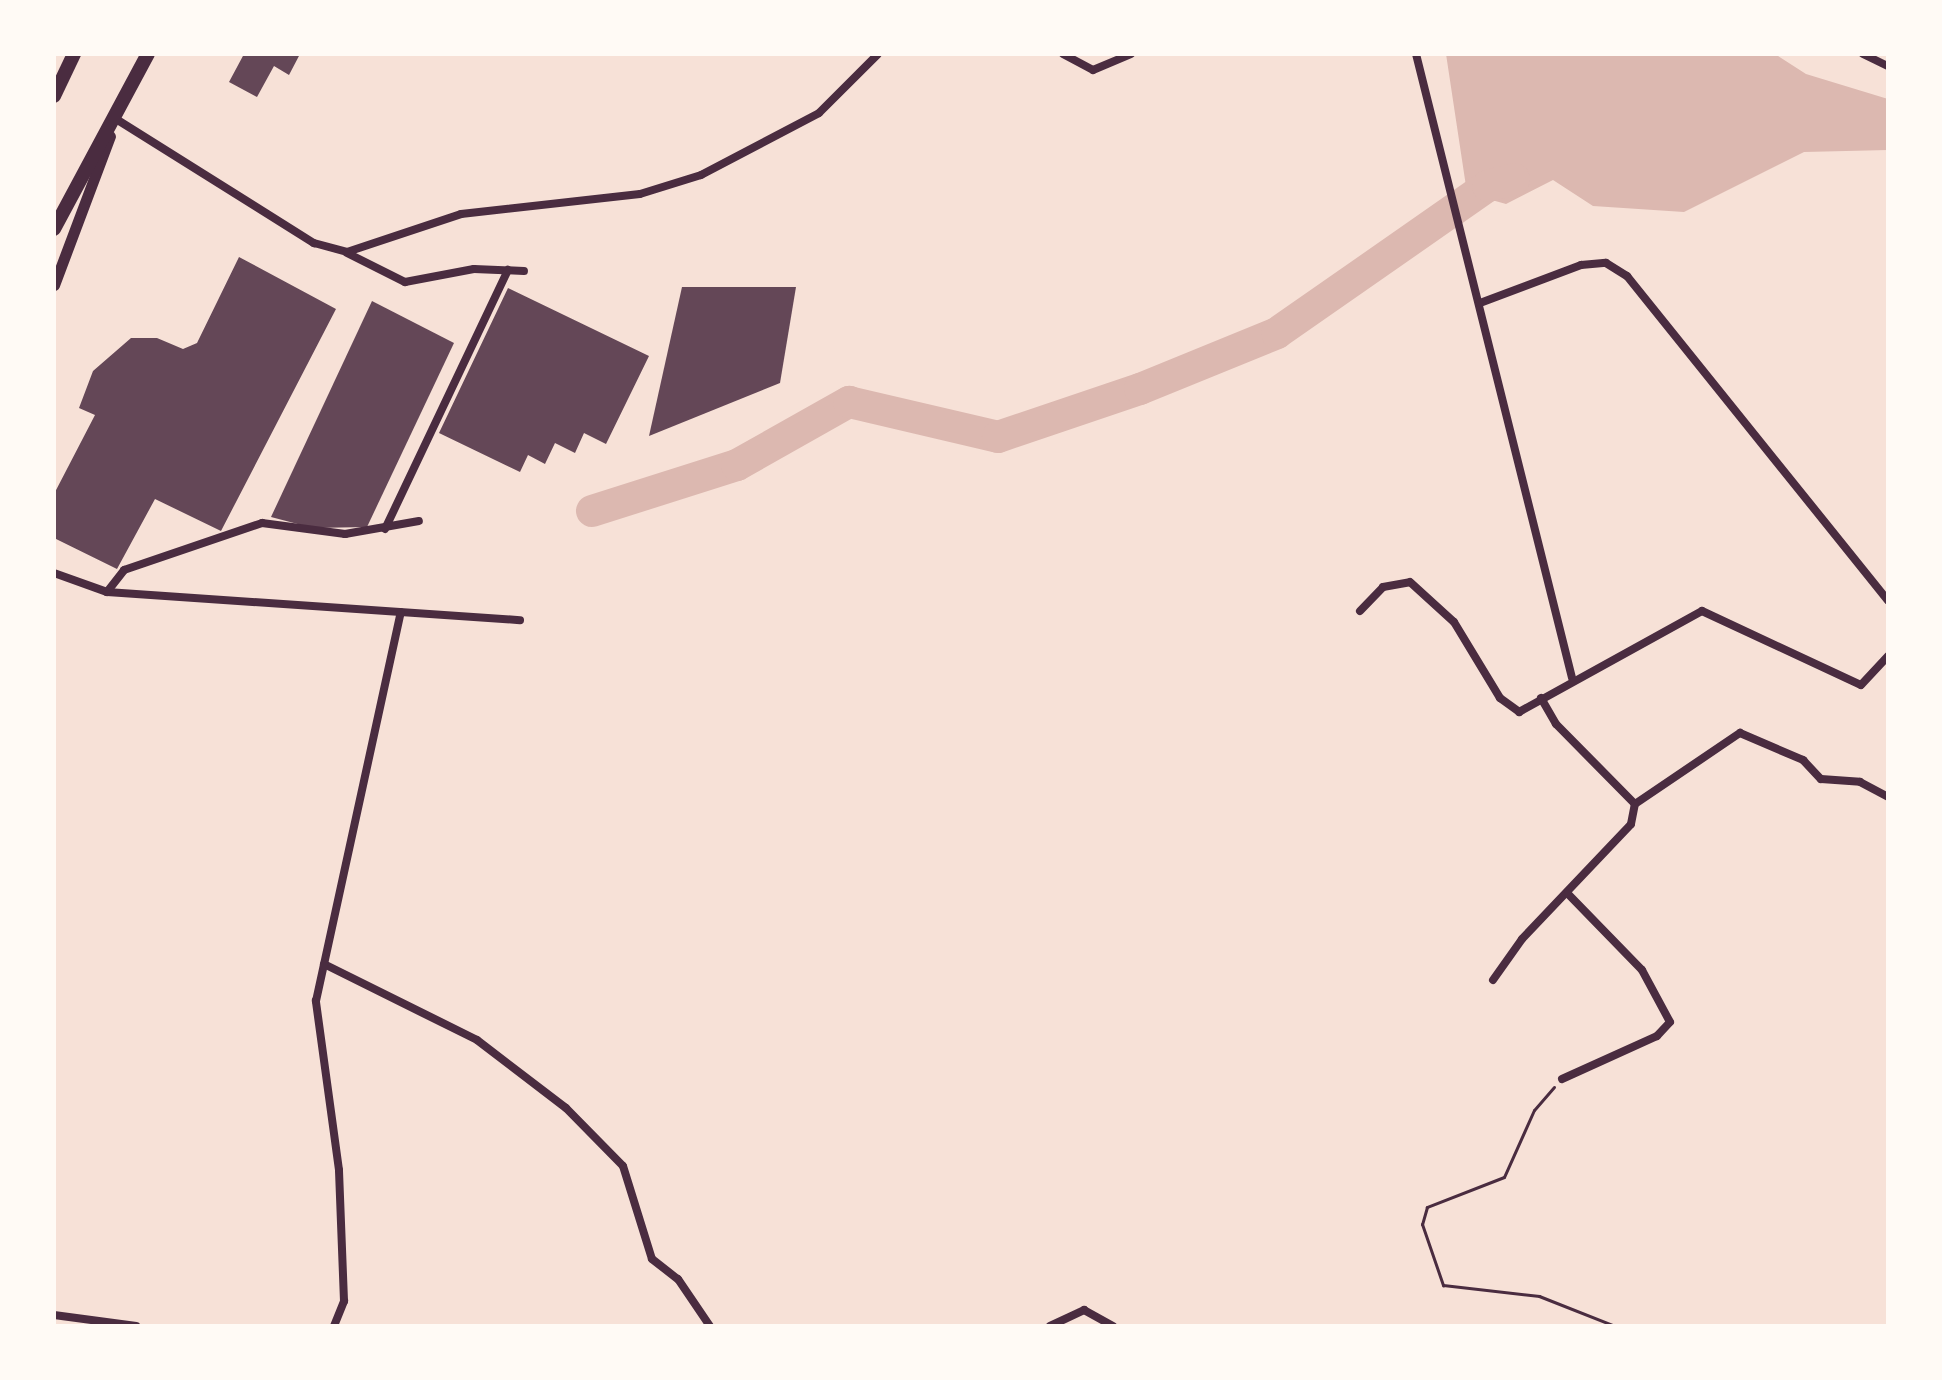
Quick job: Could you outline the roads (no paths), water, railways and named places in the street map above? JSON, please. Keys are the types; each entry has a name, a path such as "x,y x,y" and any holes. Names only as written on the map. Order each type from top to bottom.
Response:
{"highway":[{"path":"54,96 74,54"},
{"path":"54,229 116,119 148,54"}],"street":[{"path":"347,252 461,214 640,194 701,175 819,113 878,54"},
{"path":"1063,54 1093,70 1131,54"},
{"path":"1416,54 1572,678"},
{"path":"1863,54 1888,66"},
{"path":"54,285 116,119 305,238 347,252 405,282 508,270 524,271"},
{"path":"1480,303 1581,265 1606,263 1627,276 1888,601"},
{"path":"385,529 508,270"},
{"path":"107,592 115,576 132,567 262,523 345,534 419,521"},
{"path":"54,573 107,592 520,620"},
{"path":"1360,611 1383,587 1410,582 1454,622 1500,698 1519,712 1572,678 1702,611 1861,685 1888,656"},
{"path":"334,1326 343,1287 339,1170 317,1012 324,964 401,612"},
{"path":"1541,698 1556,724 1635,804"},
{"path":"1493,980 1631,824 1635,804 1740,733 1803,760 1821,779 1860,782 1888,797"},
{"path":"1562,1079 1657,1036 1670,1022 1642,970 1568,894"},
{"path":"324,964 477,1040 566,1108 623,1166 638,1195 645,1247 678,1279 710,1326"},
{"path":"1050,1326 1084,1310 1113,1326"},
{"path":"54,1315 136,1326"}],"waterway":[{"path":"592,511 737,465 849,402 998,437 1140,389 1277,333 1488,186 1514,179"}]}
